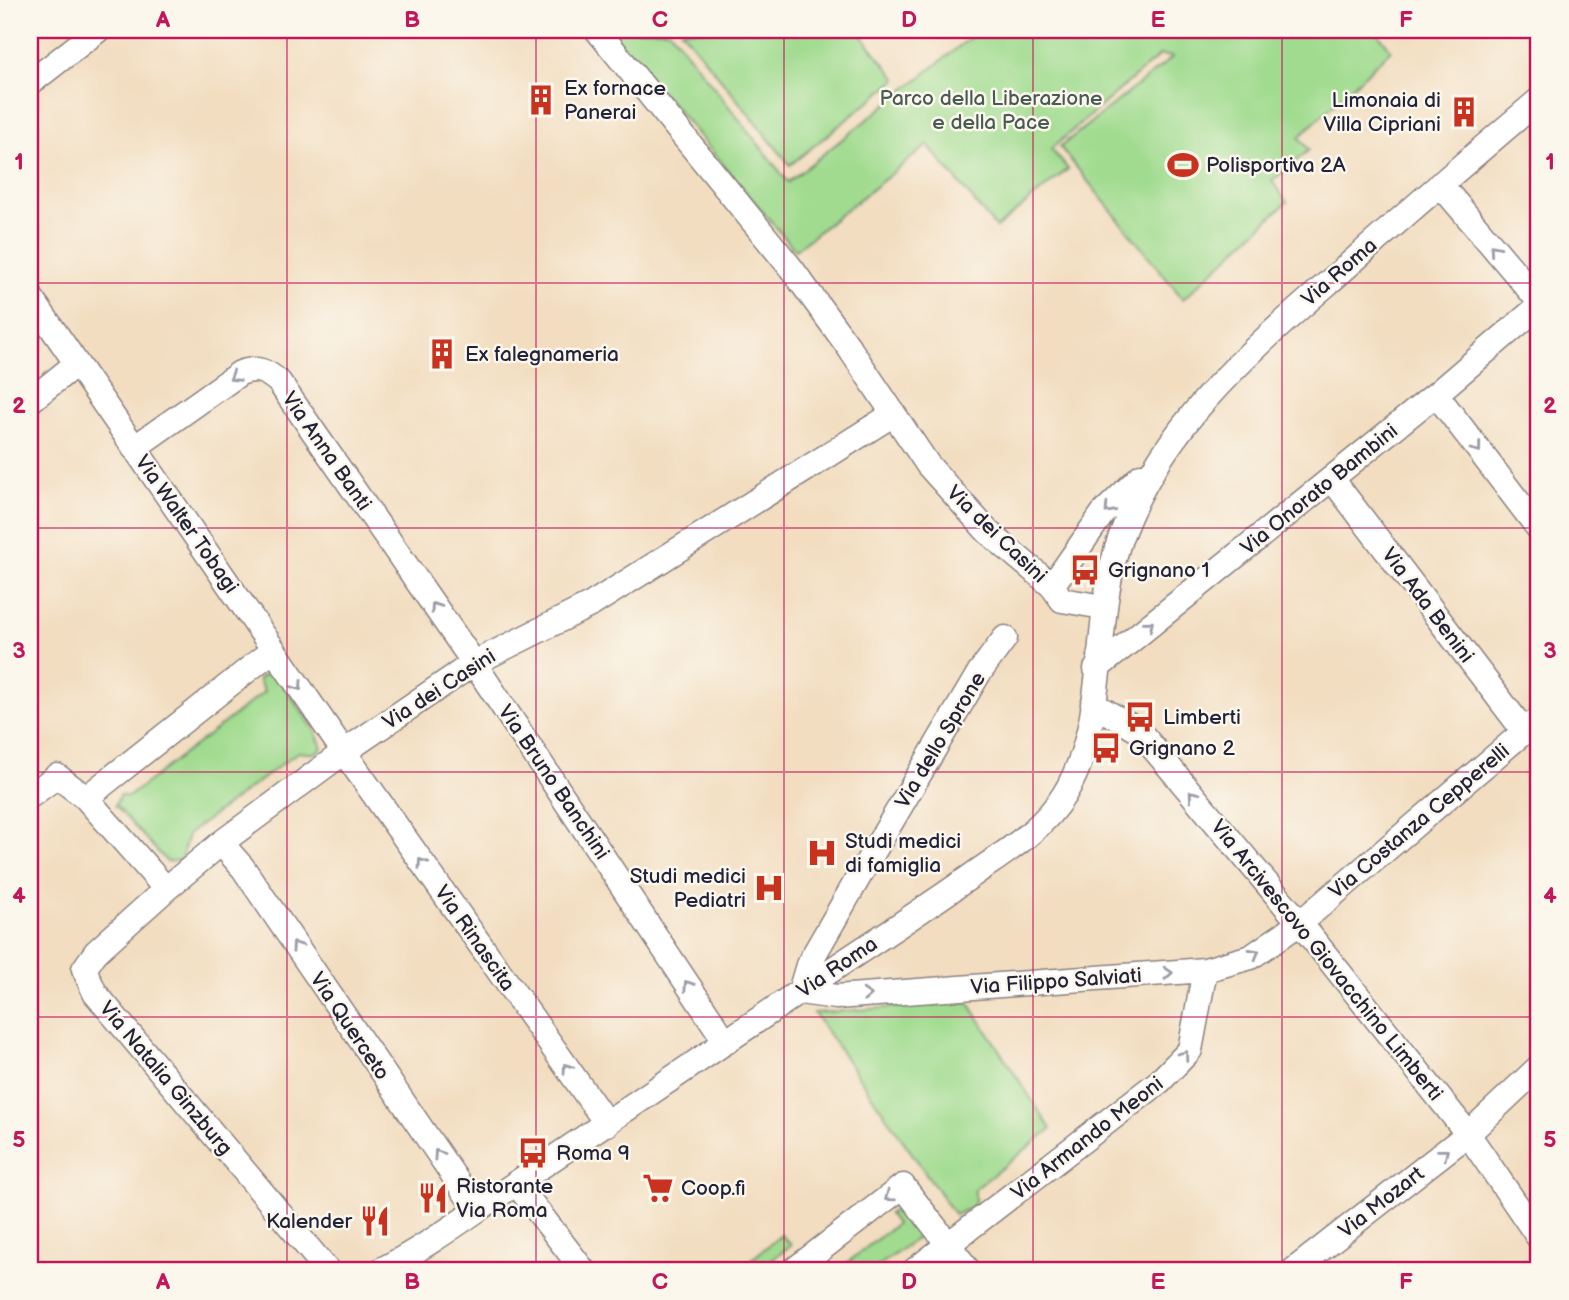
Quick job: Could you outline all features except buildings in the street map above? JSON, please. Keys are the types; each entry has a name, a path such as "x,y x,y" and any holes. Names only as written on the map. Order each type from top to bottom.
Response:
{"street":[{"path":"30,83 98,30"},
{"name":"Via dei Casini","path":"597,30 791,268 848,346 928,465 988,532 1052,586"},
{"name":"Via Roma","path":"1052,586 1103,513 1157,461 1215,385 1440,184 1539,100"},
{"path":"1440,184 1539,303"},
{"name":"Via Walter Tobagi","path":"30,296 344,752"},
{"name":"Via Onorato Bambini","path":"1096,669 1436,394 1539,303"},
{"path":"30,401 76,364"},
{"name":"Via Anna Banti","path":"134,448 240,373 254,368 266,370 279,382 474,663"},
{"path":"1436,394 1539,529"},
{"name":"Via dei Casini","path":"166,889 221,844 344,752 474,663 592,604 892,415"},
{"name":"Via Roma","path":"380,1270 440,1235 928,907 1030,835 1047,818 1065,794 1079,765 1093,704 1103,607 1121,538 1157,461"},
{"name":"Via Ada Benini","path":"1332,479 1532,725"},
{"path":"1052,586 1062,600 1103,607"},
{"name":"Via dello Sprone","path":"800,992 808,965 861,873 979,673 1005,638"},
{"path":"86,799 273,649"},
{"name":"Via Bruno Banchini","path":"474,663 726,1042"},
{"name":"Via Arcivescovo Giovacchino Limberti","path":"1093,704 1139,731 1300,923 1468,1134 1539,1238"},
{"name":"Via Costanza Cepperelli","path":"1300,923 1532,725"},
{"name":"Via Rinascita","path":"344,752 607,1124"},
{"path":"30,796 57,776 86,799 166,889"},
{"name":"Via Querceto","path":"221,844 243,869 477,1210"},
{"name":"Via Natalia Ginzburg","path":"166,889 96,953 84,969 95,993 327,1270"},
{"name":"Via Filippo Salviati","path":"800,992 836,997 1205,970 1251,957 1300,923"},
{"name":"Via Armando Meoni","path":"915,1270 1160,1082 1190,1050 1205,970"},
{"name":"Via Mozart","path":"1294,1270 1468,1134 1539,1067"},
{"path":"516,1183 583,1270"},
{"path":"794,1270 904,1186 968,1270"},
{"name":"Via Roma","path":"407,1270 440,1235"}],"green space":[{"name":"Parco della Liberazione e della Pace","path":"610,30 669,30 788,182 980,30 1375,30 1391,50 1299,137 1309,150 1272,181 1287,202 1183,299 1060,147 1173,57 1160,55 1051,149 1068,169 996,228 928,145 795,250"},
{"path":"681,30 857,30 897,79 790,165"},
{"path":"268,673 275,673 315,731 322,747 315,753 298,752 188,834 181,860 167,862 115,805 120,795 128,797 264,692 258,679"},
{"path":"968,1002 1051,1129 975,1189 975,1205 955,1215 814,1013"},
{"path":"905,1205 924,1230 922,1234 873,1270 847,1270 843,1266 896,1224 889,1214"},
{"path":"781,1235 791,1245 758,1270 739,1270"}],"place":[{"name":"Ex fornace Panerai","path":"541,100"},
{"name":"Limonaia di Villa Cipriani","path":"1464,112"},
{"name":"Polisportiva 2A","path":"1183,165"},
{"name":"Ex falegnameria","path":"442,354"},
{"name":"Grignano 1","path":"1085,570"},
{"name":"Limberti","path":"1140,717"},
{"name":"Grignano 2","path":"1106,748"},
{"name":"Studi medici di famiglia","path":"822,853"},
{"name":"Studi medici Pediatri","path":"769,888"},
{"name":"Roma 9","path":"533,1153"},
{"name":"Coop.fi","path":"658,1188"},
{"name":"Ristorante Via Roma","path":"433,1198"},
{"name":"Kalender","path":"375,1221"}]}
